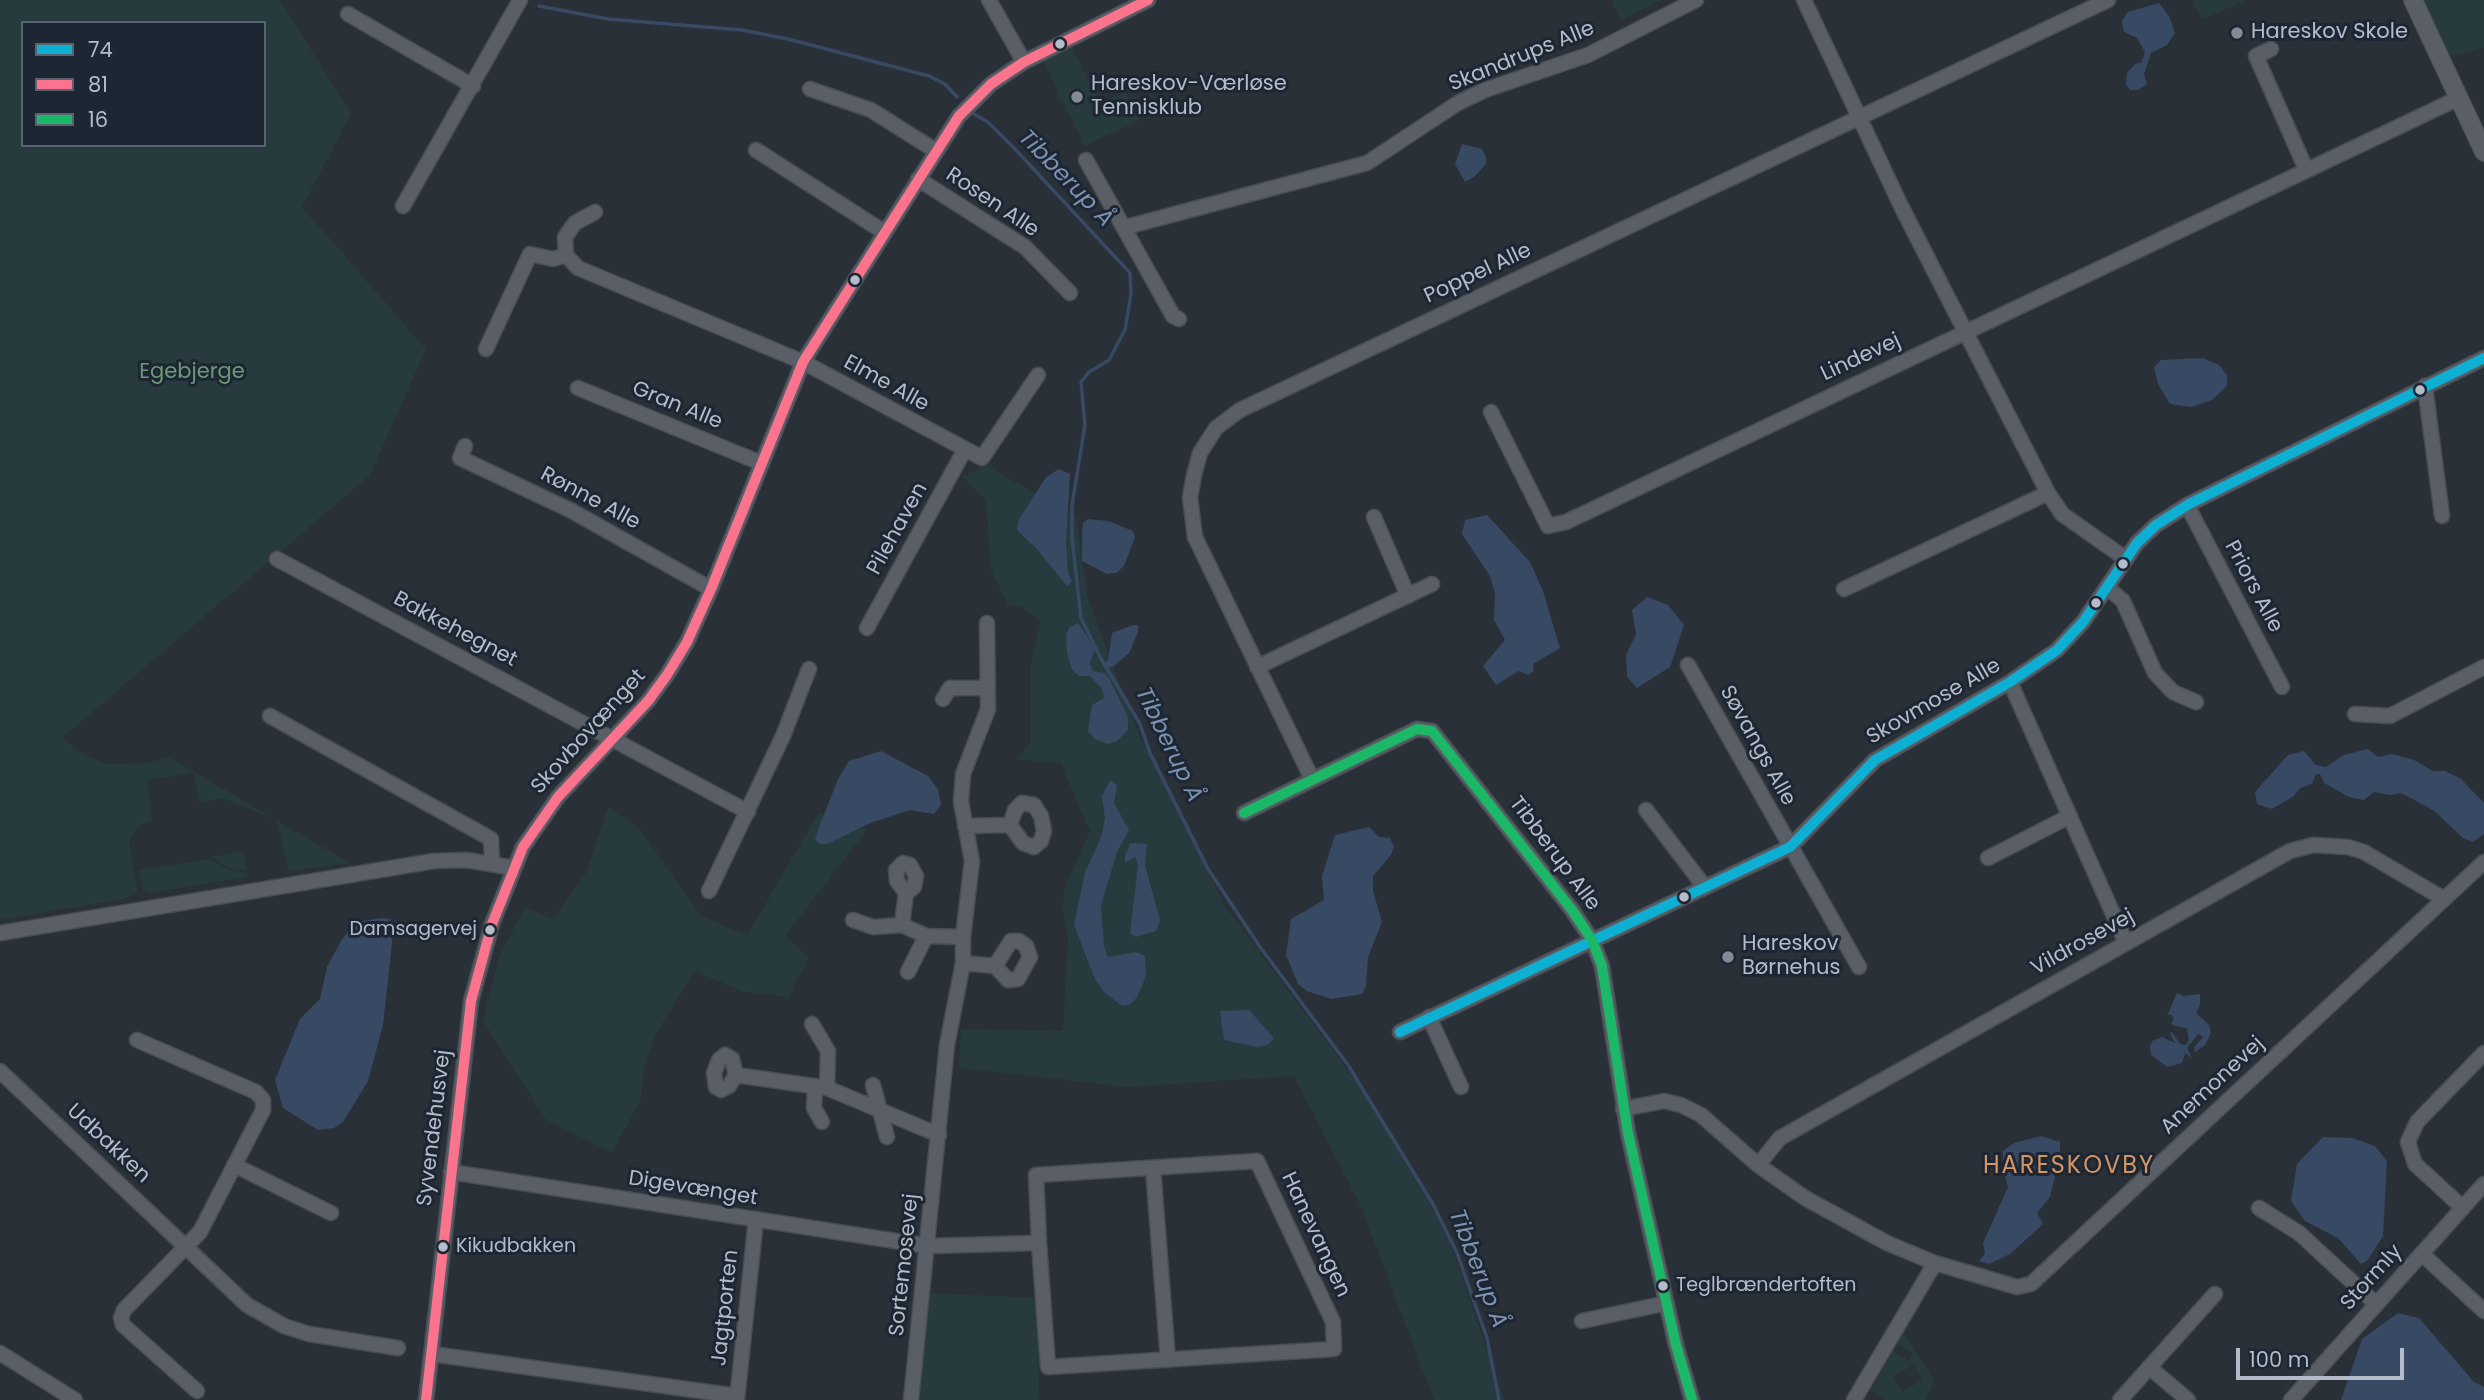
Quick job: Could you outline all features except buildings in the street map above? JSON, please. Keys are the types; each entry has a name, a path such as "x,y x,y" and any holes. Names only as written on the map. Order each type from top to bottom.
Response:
{"street":[{"path":"403,206 520,0"},
{"path":"989,0 1024,62"},
{"name":"Skovbovænget","path":"514,868 523,847 558,797 648,701 687,642 803,362 959,116 983,92 1024,62 1148,0"},
{"name":"Skandrups Alle","path":"1126,227 1367,163 1458,103 1485,90 1588,55 1696,0"},
{"path":"1804,0 1965,332 2048,493 2062,514 2126,559"},
{"name":"Poppel Alle","path":"1312,779 1195,537 1190,498 1194,475 1200,453 1216,428 1240,410 2108,0"},
{"path":"2413,0 2459,98 2479,130 2484,152"},
{"path":"348,14 472,86"},
{"path":"2271,49 2256,56 2306,169"},
{"path":"810,89 871,110 936,151"},
{"name":"Lindevej","path":"1491,412 1548,526 1566,522 2459,98"},
{"path":"756,150 884,232"},
{"path":"1086,160 1126,227 1173,316 1178,319"},
{"name":"Rosen Alle","path":"918,179 1025,247 1070,293"},
{"path":"486,349 530,254 553,259 566,255 564,246 569,229 595,212"},
{"name":"Elme Alle","path":"566,255 578,268 803,362 964,451"},
{"name":"Skovmose Alle","path":"1400,1032 1790,847 1875,760 2010,682 2057,650 2108,588 2137,543 2156,525 2186,506 2484,358"},
{"path":"964,451 982,458 1038,375"},
{"path":"2425,386 2442,516"},
{"name":"Gran Alle","path":"578,388 761,463"},
{"name":"Rønne Alle","path":"465,446 460,458 570,510 710,589"},
{"name":"Pilehaven","path":"867,628 964,451"},
{"path":"1844,589 2048,493"},
{"name":"Priors Alle","path":"2186,506 2282,687"},
{"path":"1374,517 1408,596"},
{"name":"Bakkehegnet","path":"277,559 748,812"},
{"path":"1256,667 1432,584"},
{"path":"2108,588 2123,600 2155,673 2173,692 2196,702"},
{"name":"Sortemosevej","path":"911,1400 947,1045 963,962 963,937 972,861 961,802 963,774 988,709 987,623"},
{"name":"Søvangs Alle","path":"1688,665 1859,967"},
{"path":"2355,714 2389,716 2484,667"},
{"path":"709,891 748,812 809,669"},
{"path":"2010,682 2126,943"},
{"path":"943,699 950,688 987,688"},
{"path":"270,716 491,839 492,862"},
{"name":"Tibberup Alle","path":"1244,813 1417,729 1432,731 1592,940 1602,966 1623,1110 1692,1400"},
{"path":"1646,810 1704,886"},
{"path":"1988,858 2070,816"},
{"path":"965,826 1010,825"},
{"name":"Vildrosevej","path":"1758,1165 1780,1138 2290,851 2313,845 2348,847 2364,852 2444,899"},
{"path":"0,933 433,861 492,862 514,868"},
{"name":"Anemonevej","path":"1623,1110 1664,1101 1681,1105 1701,1115 1758,1165 1849,1223 1935,1264 2017,1287 2031,1284 2484,862"},
{"name":"Syvendehusvej","path":"426,1400 471,1001 481,957 514,868"},
{"path":"902,925 906,893"},
{"path":"853,920 873,927 902,925 926,936 963,937"},
{"path":"908,972 926,936"},
{"path":"963,962 995,966"},
{"path":"1429,1017 1461,1087"},
{"path":"812,1024 828,1051 814,1108 822,1122"},
{"path":"137,1040 257,1092 263,1100 262,1110 200,1232 124,1310 121,1318 123,1325 197,1391"},
{"path":"2463,1208 2415,1164 2407,1142 2417,1122 2484,1053"},
{"name":"Udbakken","path":"0,1071 247,1305 284,1326 309,1334 397,1348"},
{"path":"736,1075 821,1087 939,1135"},
{"path":"873,1085 887,1137"},
{"name":"Hanevangen","path":"1257,1161 1333,1322 1334,1349 1048,1367 1039,1243 1036,1175 1257,1161"},
{"path":"234,1165 331,1213"},
{"path":"1153,1168 1168,1360"},
{"name":"Digevænget","path":"451,1172 928,1246"},
{"name":"Stormly","path":"2291,1400 2484,1184"},
{"path":"2259,1208 2300,1233 2376,1304"},
{"name":"Jagtporten","path":"737,1398 756,1219"},
{"path":"928,1246 1039,1243"},
{"path":"2422,1254 2484,1311"},
{"path":"1854,1400 1935,1264"},
{"path":"2120,1400 2215,1294"},
{"path":"1582,1321 1667,1303"},
{"path":"0,1353 75,1400"},
{"path":"432,1354 737,1398"},
{"path":"2149,1367 2188,1400"}],"green space":[{"name":"Egebjerge","path":"0,0 280,0 351,114 302,207 426,349 370,475 62,738 84,755 106,764 147,763 169,757 276,819 222,798 199,803 194,773 147,780 152,821 138,825 129,842 138,892 127,898 0,920"},
{"path":"1611,0 1662,0 1621,20"},
{"path":"2192,0 2246,0 2202,20"},
{"path":"2420,0 2484,0 2484,47 2448,57"},
{"name":"Hareskov-Værløse Tennisklub","path":"1072,47 1100,104 1126,92 1139,120 1085,146 1062,100 1059,101 1055,95 1059,92 1043,61"},
{"path":"986,465 1076,517 1088,599 1138,732 1223,903 1361,1088 1447,1233 1504,1400 1434,1400 1362,1209 1294,1076 1128,1087 959,1068 961,1029 1063,1031 1068,937 1063,910 1064,889 1090,831 1061,764 1018,759 1031,741 1031,663 1041,621 1023,608 1007,604 991,569 986,499 961,477"},
{"path":"608,807 640,829 700,915 747,936 819,812 867,830 785,936 809,958 788,997 741,991 695,971 655,1035 644,1068 641,1099 612,1153 546,1120 483,1021 499,956 525,908 553,919 586,873"},
{"path":"277,820 350,863 288,871"},
{"path":"244,851 247,871 233,869 210,857"},
{"path":"209,859 233,871 247,873 249,877 152,893 143,890 138,870"},
{"path":"928,1293 1038,1298 1039,1400 919,1400"},
{"path":"1904,1334 1935,1381 1925,1400 1884,1400 1871,1390 1893,1351 1908,1361 1913,1353 1898,1344","holes":["1913,1365 1922,1380 1902,1392 1893,1377"]}],"water":[{"path":"2159,3 2169,16 2175,33 2167,45 2151,53 2144,74 2147,84 2138,90 2130,90 2126,85 2127,73 2135,64 2142,62 2145,52 2137,38 2124,32 2122,21 2128,12"},
{"path":"1462,144 1482,149 1486,157 1486,164 1465,182 1455,164"},
{"path":"2203,358 2219,365 2227,375 2227,386 2212,400 2191,407 2170,404 2158,384 2154,367 2161,360"},
{"path":"1059,469 1070,474 1066,542 1068,572 1072,581 1067,586 1036,548 1017,530 1018,521 1046,477"},
{"path":"1487,515 1530,562 1543,591 1560,648 1533,664 1534,671 1528,675 1519,671 1496,685 1483,666 1505,640 1494,620 1495,593 1490,576 1462,534 1465,520"},
{"path":"1088,519 1108,521 1133,531 1135,537 1124,566 1116,573 1107,574 1082,561 1083,523"},
{"path":"1647,597 1668,605 1684,625 1670,667 1637,688 1627,677 1626,655 1636,634 1632,610"},
{"path":"1078,623 1095,648 1090,664 1093,671 1105,673 1109,678 1128,717 1128,730 1117,741 1108,744 1095,739 1088,731 1092,705 1104,698 1102,689 1090,676 1079,676 1072,670 1067,653 1066,635 1069,628"},
{"path":"1138,625 1138,632 1129,653 1114,666 1107,668 1104,664 1108,660 1112,633"},
{"path":"2368,749 2378,757 2392,754 2461,779 2484,803 2484,834 2473,842 2463,838 2433,810 2401,793 2390,795 2374,792 2364,800 2349,797 2324,783 2320,774 2316,774 2312,784 2300,788 2294,796 2272,809 2257,804 2255,792 2288,755 2304,751 2316,765 2326,767 2344,755"},
{"path":"881,751 928,776 938,789 941,805 934,814 910,810 870,823 827,844 819,844 815,838 838,779 849,761"},
{"path":"1110,781 1117,785 1114,803 1129,830 1117,852 1101,905 1104,946 1108,957 1136,952 1145,956 1146,976 1137,997 1131,1004 1122,1006 1104,992 1095,979 1074,925 1085,872 1102,835 1105,818 1102,796"},
{"path":"1369,827 1379,837 1390,838 1394,847 1391,855 1373,876 1373,891 1382,922 1368,957 1366,986 1362,994 1331,999 1307,991 1298,984 1286,955 1291,919 1324,900 1322,876 1335,835"},
{"path":"1131,843 1147,844 1145,865 1160,920 1156,931 1136,937 1130,934 1138,864 1135,857 1125,863 1125,854"},
{"path":"390,919 394,925 383,1025 368,1081 343,1122 334,1128 318,1130 283,1108 275,1080 300,1019 320,999 327,967 341,941 356,922"},
{"path":"2177,993 2184,996 2200,994 2200,1005 2196,1013 2209,1025 2211,1033 2205,1045 2195,1052 2194,1047 2203,1037 2198,1034 2187,1048 2192,1058 2185,1053 2182,1063 2167,1067 2151,1055 2150,1047 2152,1041 2162,1037 2175,1043 2170,1033 2172,1032 2180,1044 2186,1045 2189,1040 2187,1028 2171,1024 2174,1018 2170,1014 2167,1016"},
{"path":"1249,1010 1274,1038 1268,1045 1257,1047 1224,1040 1220,1011"},
{"path":"2041,1136 2060,1142 2060,1154 2050,1197 2037,1213 2043,1224 2010,1254 1989,1264 1979,1261 1985,1254 1983,1243 2008,1187 2003,1167 2003,1151 2014,1143"},
{"path":"2323,1137 2352,1138 2375,1146 2387,1161 2383,1236 2367,1261 2361,1264 2338,1238 2305,1221 2291,1201 2297,1164"},
{"path":"2398,1313 2419,1318 2474,1382 2484,1387 2484,1400 2341,1400 2362,1339"}],"waterway":[{"name":"Tibberup Å","path":"539,6 608,19 742,30 788,39 929,76 945,84 957,97"},
{"name":"Tibberup Å","path":"974,114 988,122 1014,148 1130,273 1131,294 1125,330 1109,360 1089,372 1081,382 1085,425 1072,505 1072,538 1081,618 1100,657 1140,724 1150,753 1208,869 1260,947 1348,1065 1434,1206 1457,1253 1487,1338 1499,1400"}],"transit line":[{"name":"81","path":"426,1400 471,1001 492,924 523,847 558,797 648,701 687,642 803,362 959,116 991,84 1024,62 1148,0"},
{"name":"74","path":"1400,1032 1790,847 1875,760 2010,682 2057,650 2083,622 2137,543 2156,525 2189,504 2484,358"},
{"name":"16","path":"1244,813 1417,729 1432,731 1572,910 1592,940 1602,966 1628,1133 1676,1345 1692,1400"}],"place":[{"name":"Hareskov Skole","path":"2237,33"},
{"name":"Hareskov-Værløse Tennisklub","path":"1077,97"},
{"name":"Damsagervej","path":"490,930"},
{"name":"Hareskov Børnehus","path":"1728,957"},
{"name":"Kikudbakken","path":"443,1247"},
{"name":"Teglbrændertoften","path":"1663,1286"}],"district":[{"name":"HARESKOVBY","path":"2069,1167"}]}
